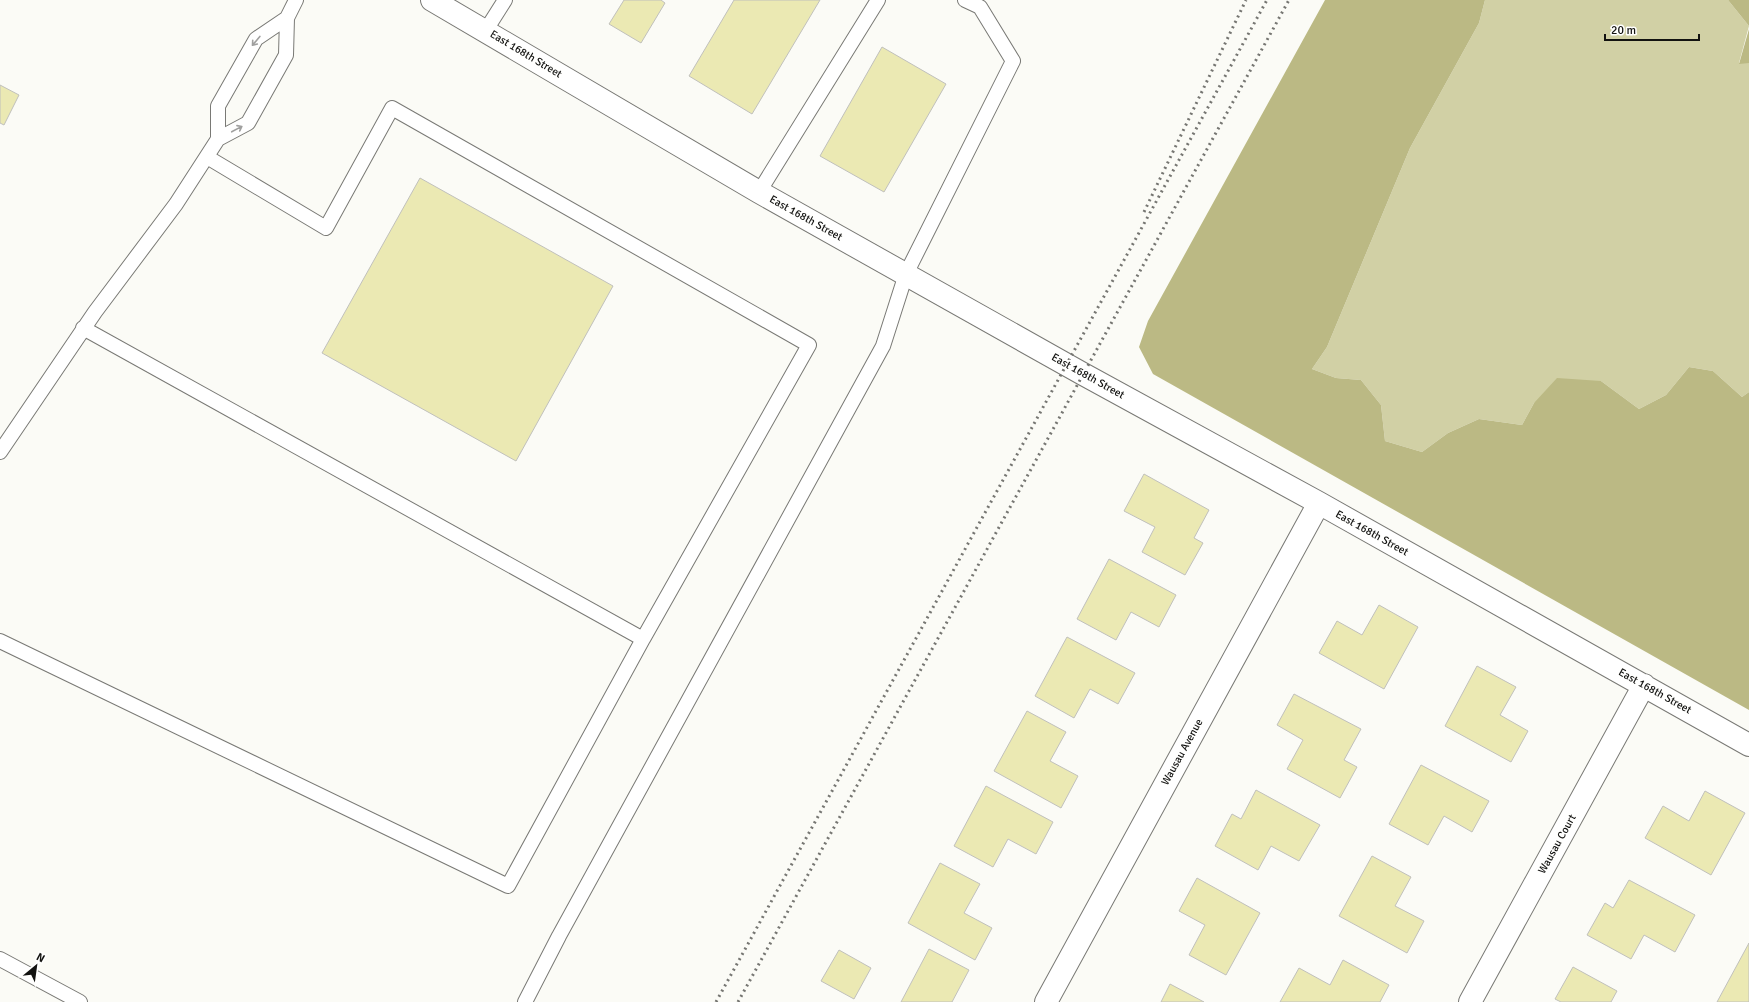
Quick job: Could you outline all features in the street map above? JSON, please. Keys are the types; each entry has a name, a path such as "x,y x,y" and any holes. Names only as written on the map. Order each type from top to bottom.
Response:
{"street":[{"name":"East 168th Street","path":"440,2 759,192 1083,374 1319,503 1749,745"},
{"name":"Wausau Avenue","path":"1046,1002 1319,503"},
{"name":"Wausau Court","path":"1470,1002 1644,685"}],"lane":[{"path":"0,452 83,328 176,204 218,139 248,123 286,55 287,18 296,0"},
{"path":"486,30 505,0"},
{"path":"759,192 878,0"},
{"path":"525,1002 559,936 883,346 906,274 1013,61 980,7 965,0"},
{"path":"218,139 218,106 256,39 287,18"},
{"path":"0,641 508,886 642,639 809,345 392,108 326,228 207,157"},
{"path":"83,328 642,639"},
{"path":"0,960 80,1002"}],"green space":[{"path":"1485,0 1728,0 1749,26 1739,63 1749,63 1749,392 1742,397 1713,371 1689,367 1666,395 1639,409 1601,381 1534,403 1522,425 1479,419 1448,433 1422,452 1385,441 1381,405 1361,380 1336,378 1312,369 1327,347 1410,148 1479,23"}],"shaded area":[{"path":"1325,0 1485,0 1479,23 1410,148 1327,347 1312,369 1336,378 1361,380 1381,405 1385,441 1422,452 1448,433 1479,419 1522,425 1534,403 1557,378 1601,381 1639,409 1666,395 1689,367 1713,371 1742,397 1749,392 1749,710 1153,374 1139,347 1148,321"},
{"path":"1728,0 1749,0 1749,26"},
{"path":"1749,29 1749,63 1739,64"}],"building":[{"path":"624,0 661,0 665,3 641,43 609,24"},
{"path":"734,0 820,0 752,114 689,76"},
{"path":"882,47 946,84 884,192 820,156"},
{"path":"0,85 19,95 4,125 0,123"},
{"path":"420,178 613,286 516,461 322,353"},
{"path":"1144,474 1209,510 1194,538 1203,543 1185,575 1142,552 1155,527 1124,511"},
{"path":"1109,559 1176,595 1159,627 1131,612 1116,640 1077,619"},
{"path":"1379,605 1418,627 1384,689 1319,653 1337,621 1362,635"},
{"path":"1067,637 1135,673 1118,704 1090,689 1074,718 1035,696"},
{"path":"1477,666 1516,687 1500,715 1528,731 1511,762 1445,726"},
{"path":"1294,694 1361,729 1344,760 1357,767 1340,798 1287,769 1303,740 1277,725"},
{"path":"1027,711 1066,732 1050,761 1078,776 1061,808 994,771"},
{"path":"1421,765 1489,801 1472,832 1444,816 1428,845 1389,824"},
{"path":"986,786 1053,822 1036,854 1008,839 993,867 954,846"},
{"path":"1256,790 1320,825 1299,861 1271,846 1258,870 1215,846 1232,814 1241,819"},
{"path":"1705,791 1745,813 1711,875 1645,838 1663,806 1689,821"},
{"path":"1372,856 1411,877 1395,906 1424,921 1407,953 1339,916"},
{"path":"940,863 980,884 964,913 992,928 975,960 908,923"},
{"path":"1197,878 1260,913 1226,975 1189,955 1205,925 1179,911"},
{"path":"1629,880 1695,915 1675,952 1644,935 1631,959 1587,935 1605,903 1613,908"},
{"path":"1749,943 1749,1002 1717,1002"},
{"path":"929,949 969,970 952,1002 901,1002"},
{"path":"839,950 871,968 854,999 821,981"},
{"path":"1343,960 1389,985 1380,1002 1280,1002 1299,968 1330,985"},
{"path":"1573,967 1617,991 1611,1002 1561,1002 1555,999"},
{"path":"1170,984 1204,1002 1161,1002"}],"railway":[{"path":"1144,212 1246,0"},
{"path":"716,1002 1267,0"},
{"path":"738,1002 1289,0"}]}
